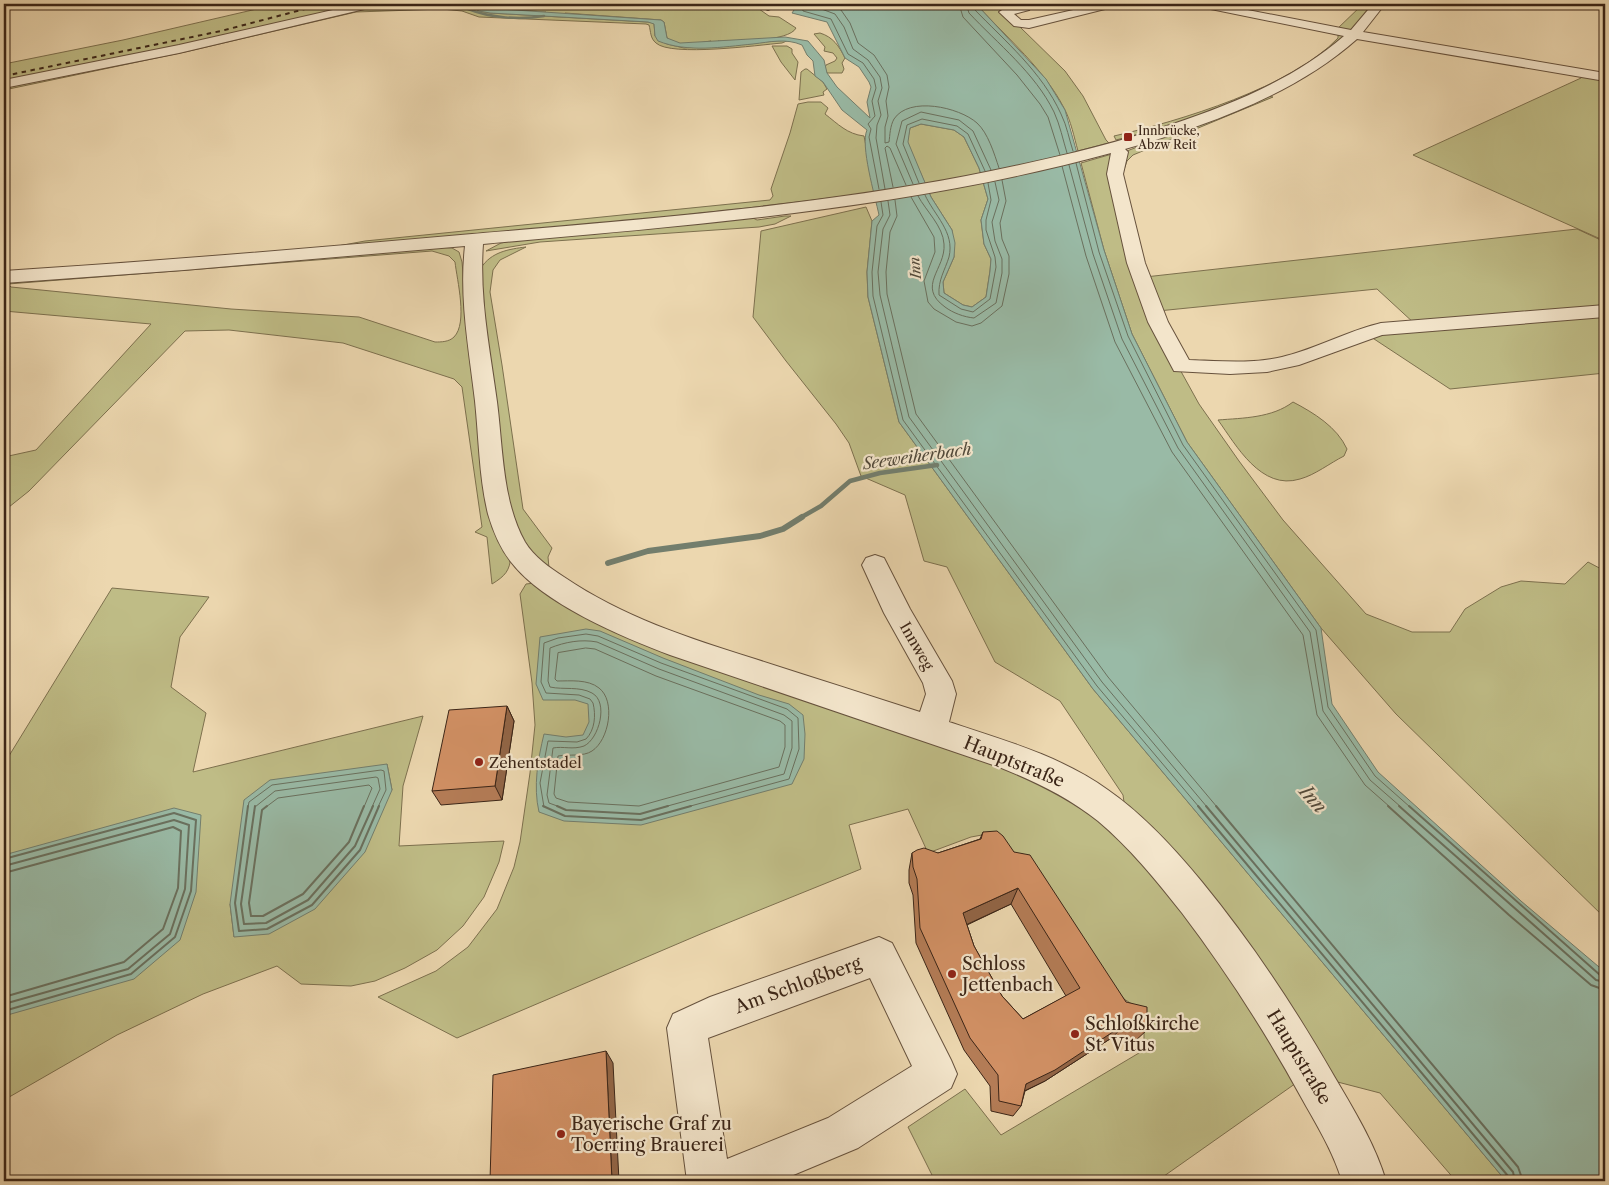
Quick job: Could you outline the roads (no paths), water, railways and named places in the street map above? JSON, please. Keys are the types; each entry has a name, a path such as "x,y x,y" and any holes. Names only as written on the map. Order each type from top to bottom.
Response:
{"street":[{"path":"4,84 179,49 373,4"},
{"path":"1025,8 1006,12 1018,23 1029,24 1113,4"},
{"path":"1200,4 1355,35 1605,77"},
{"path":"4,276 304,255 769,211 954,184 1114,148 1212,116 1270,89 1313,66 1355,35 1379,4"},
{"path":"1114,148 1120,152 1115,174 1136,263 1158,322 1182,366 1267,366 1292,360 1357,335 1381,330 1605,311"},
{"name":"Hauptstraße","path":"476,239 473,258 473,310 496,493 510,537 517,551 531,566 546,579 600,614 646,635 931,729 1030,764 1084,792 1132,830 1196,902 1265,1000 1312,1075 1352,1151 1364,1181"},
{"name":"Innweg","path":"875,565 941,694 931,729"},
{"name":"Am Schloßberg","path":"709,1181 687,1028 710,1017 879,956 937,1074 843,1133 727,1181"}],"water":[{"name":"Inn","path":"467,4 500,9 661,20 664,22 667,38 680,43 785,37 808,41 824,60 827,73 837,87 870,118 867,102 871,87 869,82 859,67 845,58 827,22 792,13 798,4 814,4 820,7 823,6 819,4 974,4 978,6 1046,79 1065,110 1104,250 1132,334 1187,442 1321,628 1332,704 1378,772 1521,901 1605,972 1605,1181 1506,1181 1093,689 899,422 868,297 867,272 872,221 879,215 865,147 867,130 842,110 823,82 815,76 813,61 807,55 802,45 778,41 717,48 681,47 658,41 655,36 654,24 648,22 479,11","holes":["921,124 954,130 964,137 979,168 988,199 981,220 984,244 991,259 990,271 986,297 972,307 963,305 944,293 943,282 954,257 955,243 952,230 931,197 908,142 910,128"]},
{"path":"586,629 600,631 663,658 759,695 789,704 803,715 805,734 804,759 792,784 641,825 564,821 539,812 536,782 544,734 566,737 583,735 589,722 588,704 575,700 543,700 536,684 540,637"},
{"path":"387,764 392,790 365,852 315,909 269,934 234,937 230,904 244,800 270,780"},
{"path":"174,808 201,815 196,892 180,940 134,979 4,1016 4,855"}],"waterway":[{"path":"468,9 505,17 525,18 544,16"},
{"name":"Seeweiherbach","path":"800,518 821,506 850,481 880,473 937,465"},
{"name":"Seeweiherbach","path":"608,563 648,551 760,536 783,529 802,517"}],"railway":[{"path":"4,76 221,31 324,4"}],"place":[{"name":"Innbrücke, Abzw Reit","path":"1128,137"},
{"name":"Zehentstadel","path":"479,762"},
{"name":"Schloss Jettenbach","path":"952,974"},
{"name":"Schloßkirche St. Vitus","path":"1075,1034"},
{"name":"Bayerische Graf zu Toerring Brauerei","path":"561,1134"}]}
